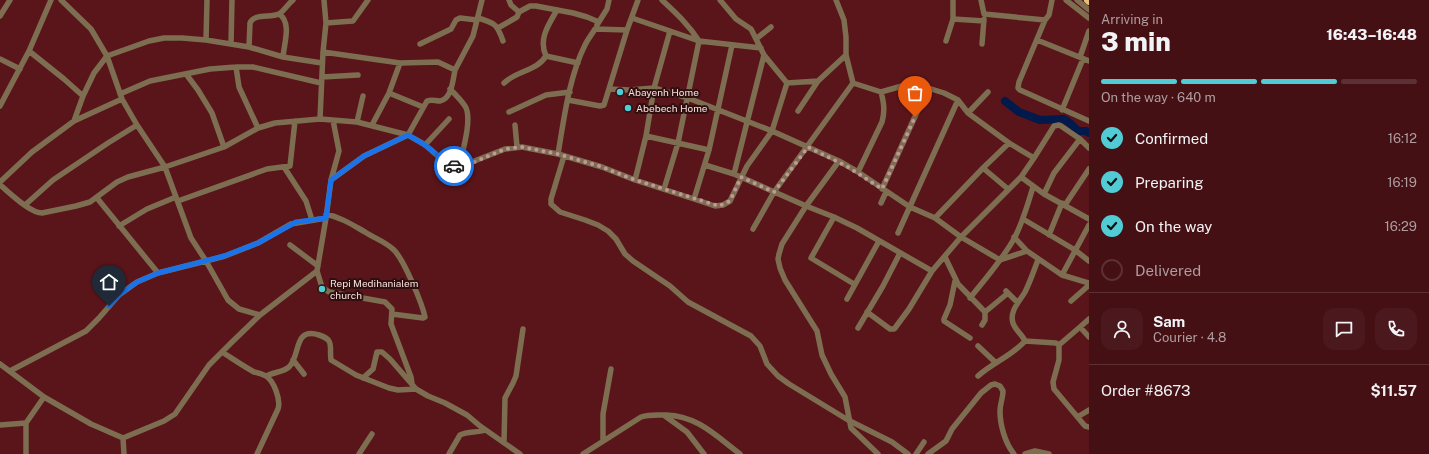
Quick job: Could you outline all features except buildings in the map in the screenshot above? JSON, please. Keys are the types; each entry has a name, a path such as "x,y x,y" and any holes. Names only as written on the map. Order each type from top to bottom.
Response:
{"street":[{"path":"0,16 10,0"},
{"path":"0,106 29,51 51,0"},
{"path":"61,0 91,29 107,56 121,97 137,125 165,167 192,238 228,300 239,309 260,315"},
{"path":"206,40 207,0"},
{"path":"232,0 232,44"},
{"path":"249,47 251,21 255,18 279,14 292,0"},
{"path":"320,119 322,63 326,23 324,0"},
{"path":"326,23 352,21 368,0"},
{"path":"331,180 364,156 408,135 427,101 438,101 444,99 450,89 455,70 473,36 482,0"},
{"path":"509,0 511,5 519,12"},
{"path":"558,154 568,100 578,63 585,45 608,9 609,0"},
{"path":"568,100 602,106 605,103 627,30 638,0"},
{"path":"662,0 686,23 699,41 678,143 664,189"},
{"path":"720,0 736,19 751,29 764,55 787,83"},
{"path":"754,229 774,192 853,83 846,55 844,20 836,0"},
{"path":"946,41 953,20 953,0"},
{"path":"981,0 984,14 982,44"},
{"path":"1052,0 1049,15 1045,20 1019,82 1018,88 1062,110 1089,121"},
{"path":"1066,0 1089,18"},
{"path":"1077,0 1089,10"},
{"path":"498,28 516,17 519,12 533,6 587,17 599,22"},
{"path":"546,56 543,48 544,38 547,28 558,10"},
{"path":"279,14 284,18 287,29 283,57"},
{"path":"984,14 1045,20"},
{"path":"420,44 451,29 458,18 463,17 492,22 498,28 503,41"},
{"path":"632,18 699,41 761,48"},
{"path":"953,20 984,21"},
{"path":"756,39 771,27"},
{"path":"595,29 627,30"},
{"path":"635,180 646,136 654,88 670,31"},
{"path":"1062,110 1089,31"},
{"path":"74,121 83,96 94,73 107,56 149,41 164,38 206,40 249,47 283,57 322,63"},
{"path":"1037,40 1089,61"},
{"path":"694,199 709,150 732,45"},
{"path":"29,51 83,96"},
{"path":"323,52 400,63 438,62 455,70"},
{"path":"734,174 764,55"},
{"path":"798,111 818,80 846,55"},
{"path":"546,56 578,63"},
{"path":"504,83 514,76 539,64 546,56"},
{"path":"0,59 20,69"},
{"path":"372,125 389,93 400,63"},
{"path":"236,67 239,88 258,128"},
{"path":"0,182 32,152 74,121 150,81 210,69 236,67 253,67 322,80 358,75"},
{"path":"186,74 212,113 224,147"},
{"path":"787,83 818,80"},
{"path":"0,185 25,205 37,212 42,213 83,205 97,198 118,182 128,177 165,167 224,147 258,128 275,123 320,119 357,122 408,135 425,145 450,165 459,167 505,149 517,147 558,154 602,167 635,180 715,206 727,204 730,201 746,166 772,131 787,83"},
{"path":"853,83 881,92 902,86 928,88 944,93 958,100 968,113 1008,143 1034,158"},
{"path":"609,89 629,90 654,88 688,98 717,111 772,131 838,161 858,172 910,207 935,218 961,237 1000,260 1027,251"},
{"path":"881,203 884,190 928,88"},
{"path":"450,89 465,106 467,113 467,124 459,167"},
{"path":"509,112 546,95 570,92"},
{"path":"858,172 885,114 881,92"},
{"path":"968,113 988,92"},
{"path":"389,93 423,107"},
{"path":"357,122 360,102 363,96"},
{"path":"898,233 958,100"},
{"path":"425,145 449,119"},
{"path":"333,120 339,151 331,180 318,269 322,287 329,292 385,302 390,306 392,314 391,324 414,386"},
{"path":"119,226 147,209 267,169 290,166 295,121"},
{"path":"25,205 53,180 137,125"},
{"path":"515,125 517,147"},
{"path":"867,312 888,328 894,329 909,309 932,271 961,237 1021,177 1056,125 1061,126 1080,139 1089,148"},
{"path":"646,136 709,150"},
{"path":"1044,194 1054,173 1080,139"},
{"path":"935,218 1008,143"},
{"path":"564,156 550,199 550,204 555,209 569,216 598,225 608,231 616,239 625,254 670,286 688,302 751,336 760,346 767,364 778,376 848,420 892,442 908,454"},
{"path":"838,161 806,206 782,244 779,254 779,264 785,280 817,332 822,355 847,401 848,420 853,430 878,454"},
{"path":"705,165 734,174 834,218 932,271"},
{"path":"284,167 306,201 312,220"},
{"path":"983,168 1008,189"},
{"path":"1050,235 1063,204 1089,169"},
{"path":"1021,177 1044,194 1089,219"},
{"path":"970,298 1000,260 1014,237 1023,219 1033,187"},
{"path":"97,198 158,273"},
{"path":"10,371 86,331 119,295 137,282 158,273 224,256 258,243 291,224 326,216 341,218 382,242 394,250 401,260 418,296 425,317 392,314"},
{"path":"834,218 811,258 854,284"},
{"path":"1023,219 1075,250 1089,261"},
{"path":"1062,275 1089,226"},
{"path":"1014,237 1038,260 1062,275 1089,284 1071,300"},
{"path":"847,298 879,242"},
{"path":"290,245 318,269"},
{"path":"858,328 883,286 900,253"},
{"path":"945,257 955,281 985,312 985,320 982,325"},
{"path":"1025,341 1012,322 1012,317 1017,302 1025,292 1038,260"},
{"path":"0,364 44,397 91,424 123,438 164,421 175,414 200,377 222,352 260,315 318,269"},
{"path":"955,281 950,305 944,320 970,338"},
{"path":"985,312 1007,292 1017,302"},
{"path":"1058,345 1089,319"},
{"path":"1080,327 1089,337"},
{"path":"504,442 505,398 516,376 523,329"},
{"path":"267,376 290,366 300,339 307,334 324,338 331,344 330,358 332,361 356,375 395,390 414,386"},
{"path":"978,376 1025,341 1056,343 1058,345"},
{"path":"1058,345 1058,360 1053,382 1054,389 1079,416 1086,426 1089,427"},
{"path":"978,346 995,362"},
{"path":"363,378 373,369 376,354 380,351 390,359 414,386 428,396 467,415 485,430 520,454"},
{"path":"222,352 255,372 267,376 272,383 280,404 257,454"},
{"path":"293,360 304,374"},
{"path":"603,442 603,414 611,369"},
{"path":"928,454 946,441 952,429 981,392 995,384 1000,386 1004,391 1000,409 1001,418 1006,439 1014,454"},
{"path":"26,454 26,424 44,397"},
{"path":"1079,416 1089,410"},
{"path":"583,454 641,417 650,415 690,419 703,426 740,454"},
{"path":"664,416 687,432 704,454"},
{"path":"0,425 26,424"},
{"path":"449,454 460,435 468,432 480,432 485,430"},
{"path":"359,454 372,434"},
{"path":"123,438 124,454"},
{"path":"916,454 924,442"},
{"path":"1025,454 1035,451 1049,454"}],"waterway":[{"path":"1005,101 1019,112 1040,120 1064,119 1078,131 1086,131 1089,133"}],"way so far":[{"path":"454,166 465,166 505,149 522,147 558,154 602,167 635,180 719,206 727,204 730,201 741,177 774,192 808,147 858,172 882,189 915,117"}],"place":[{"name":"Abayenh Home","path":"620,92"},
{"name":"Abebech Home","path":"628,108"},
{"name":"Repi Medihanialem church","path":"322,289"}],"route":[{"path":"109,306 119,295 137,282 158,273 224,256 258,243 296,222 326,218 331,180 364,156 408,135 425,145 450,165 454,166"}]}
